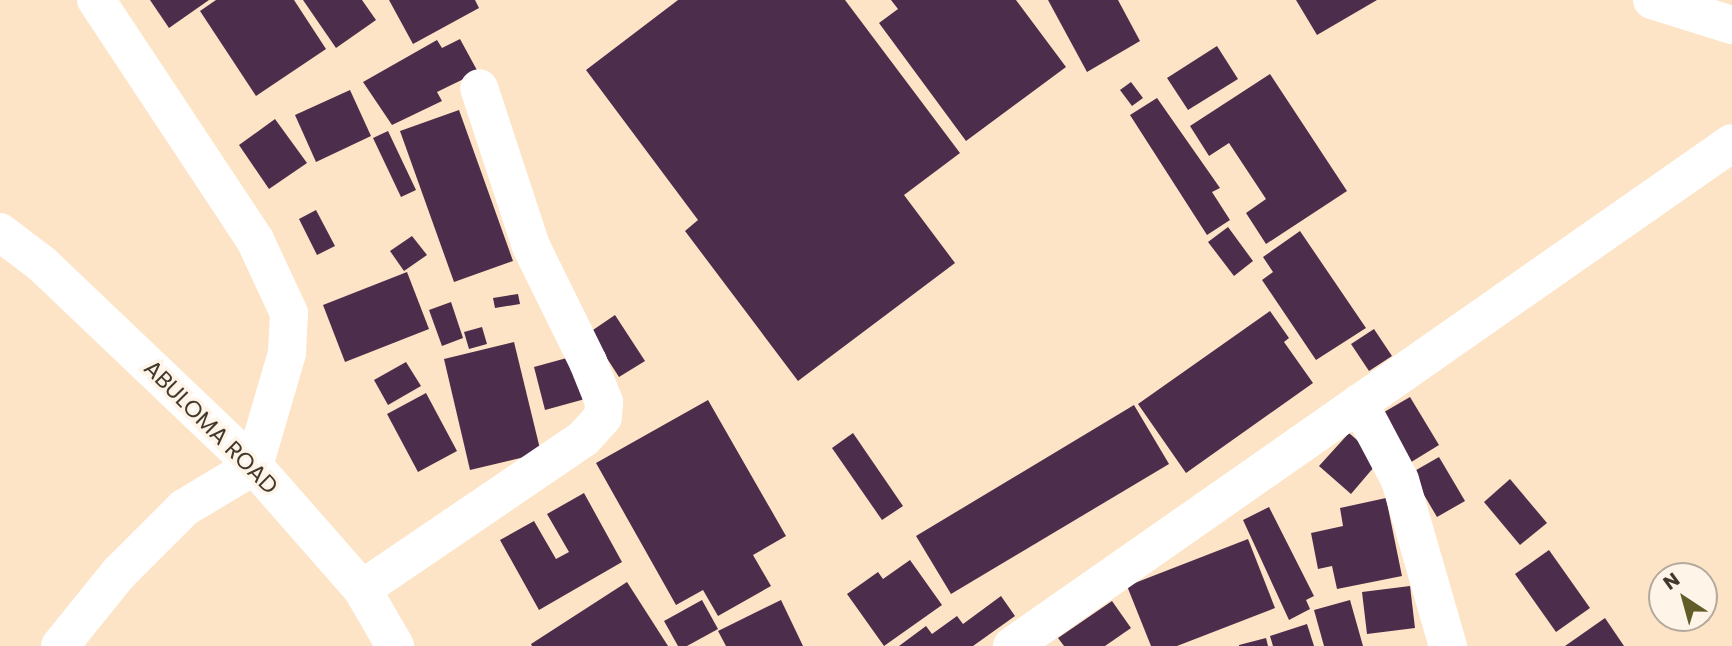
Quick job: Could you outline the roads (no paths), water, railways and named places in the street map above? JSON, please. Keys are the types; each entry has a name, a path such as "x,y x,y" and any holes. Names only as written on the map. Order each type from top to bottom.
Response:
{"street":[{"path":"60,646 119,573 184,508 254,466 287,353 289,313 255,240 96,0"},
{"path":"1652,0 1732,25"},
{"path":"362,589 584,438 603,417 604,402 588,362 531,246 479,88"},
{"path":"1012,646 1732,144"},
{"name":"ABULOMA ROAD","path":"0,232 42,264 254,466 362,589 395,646"},
{"path":"1359,403 1400,480 1448,646"}]}
